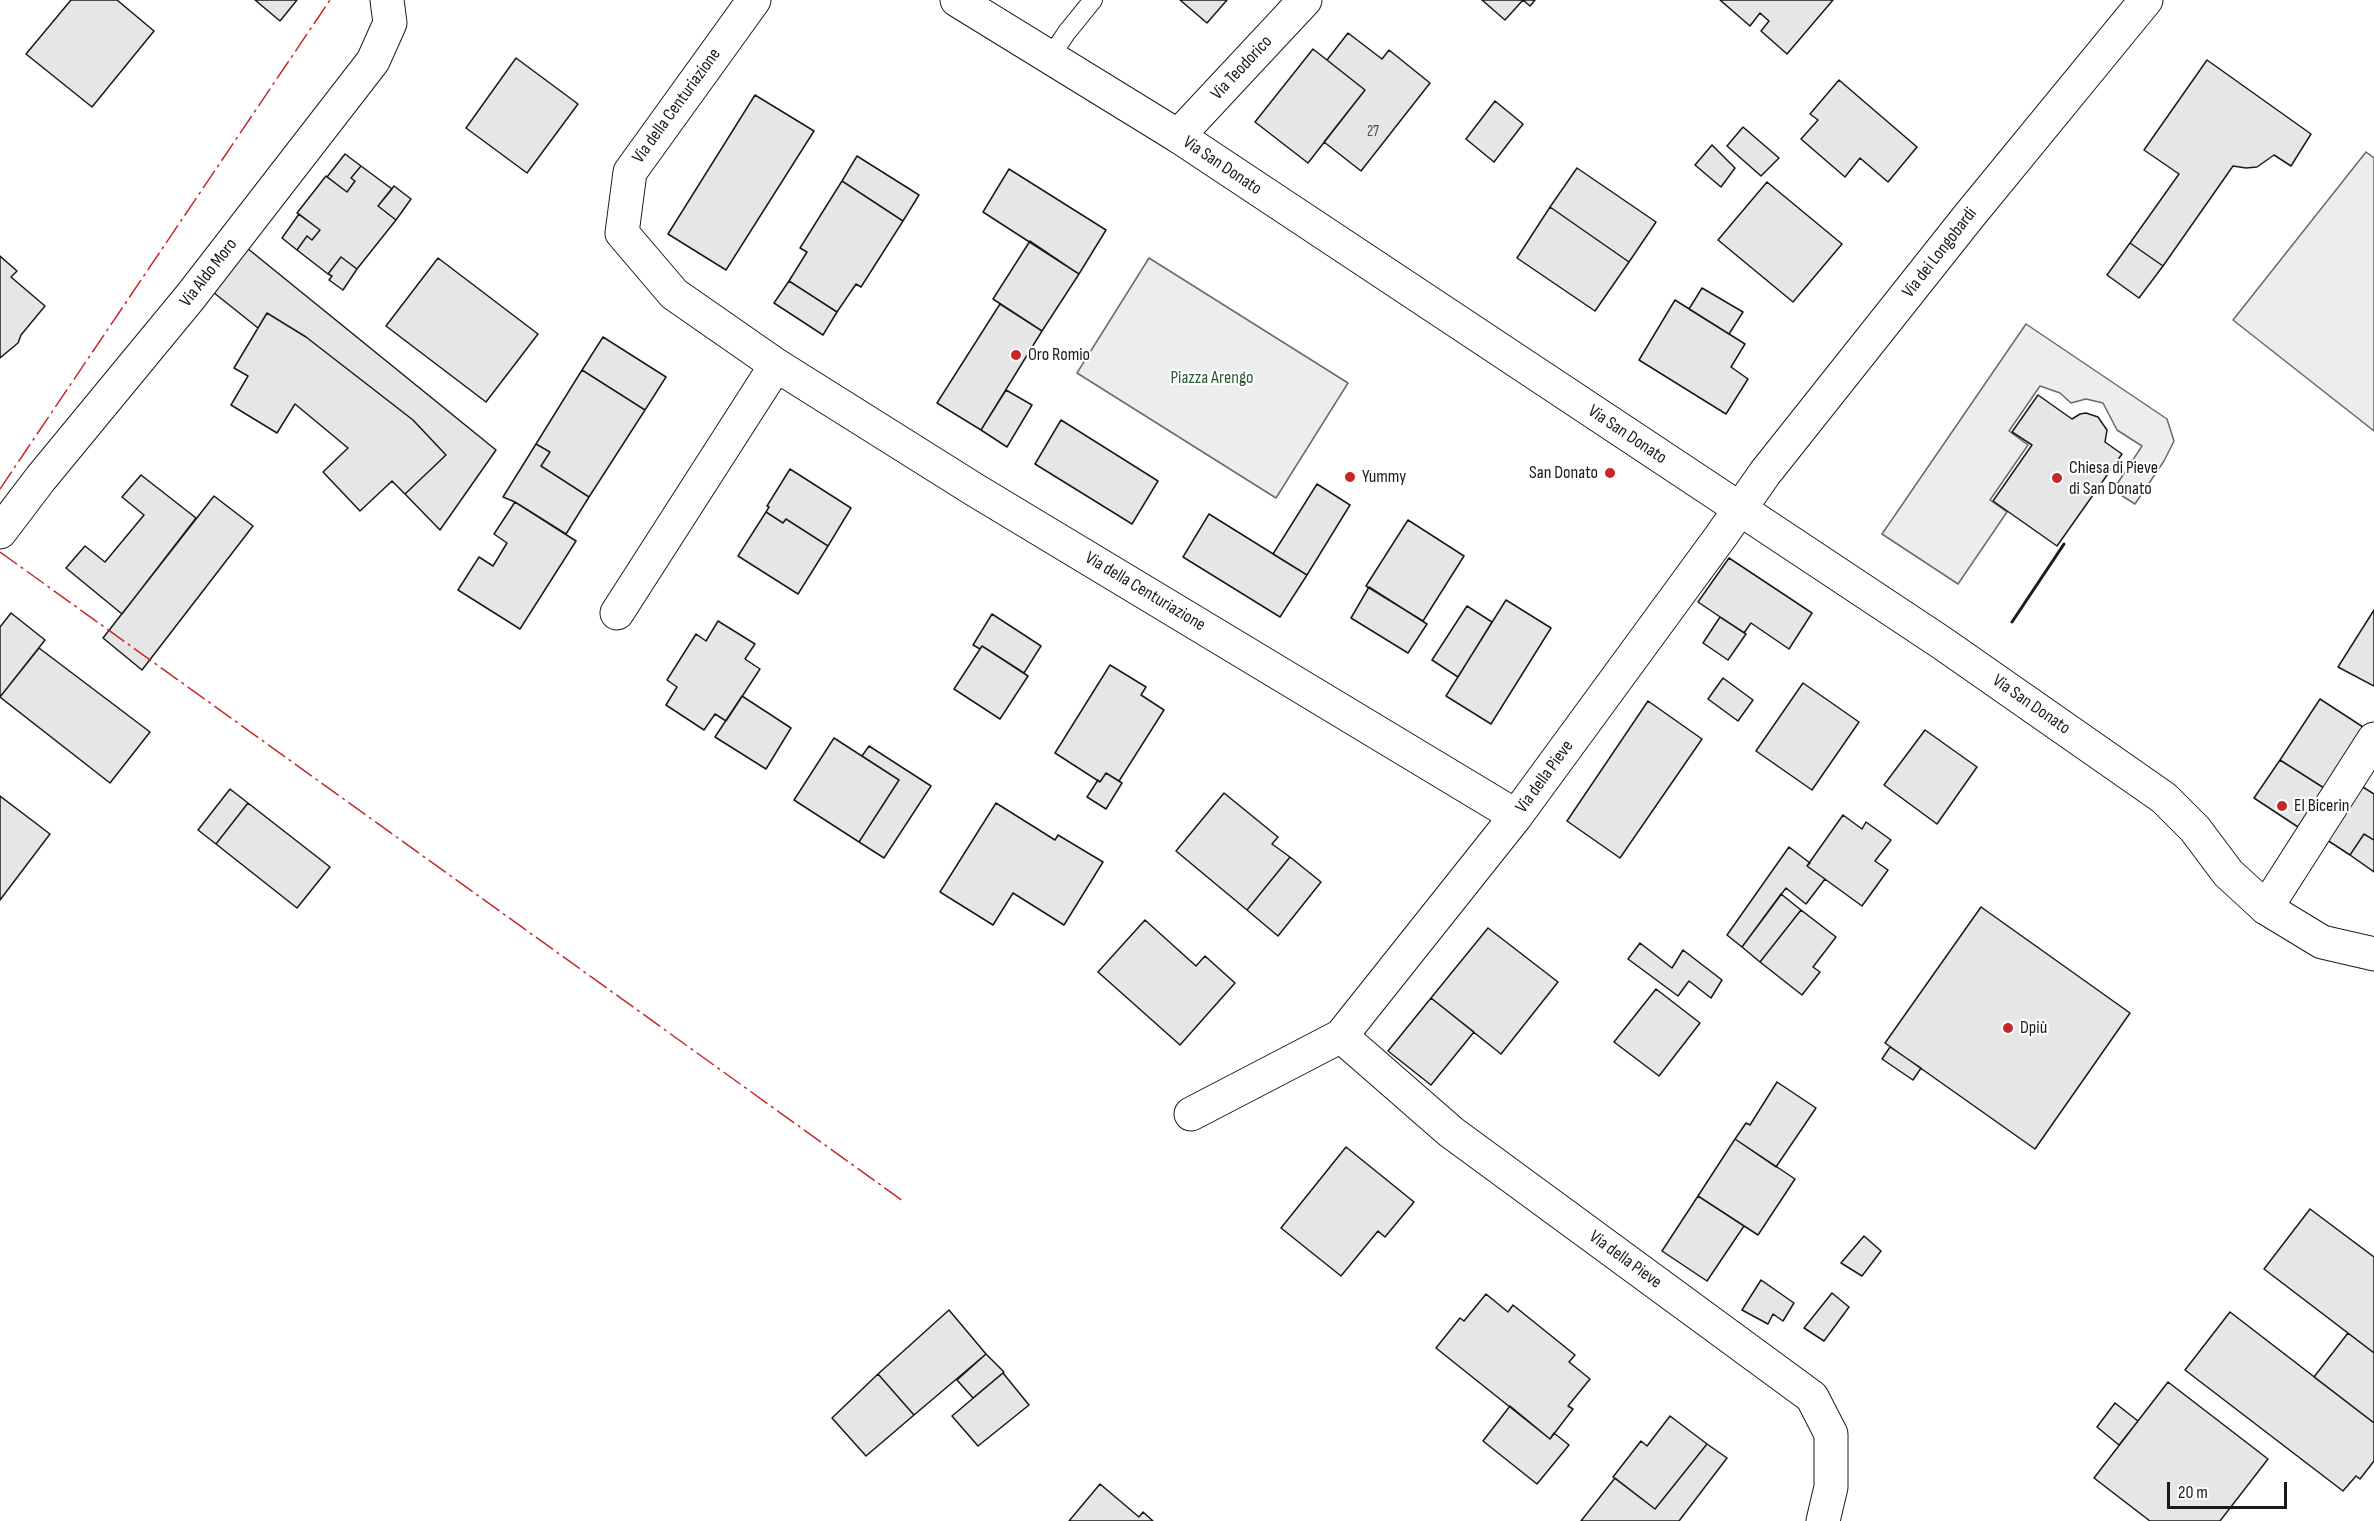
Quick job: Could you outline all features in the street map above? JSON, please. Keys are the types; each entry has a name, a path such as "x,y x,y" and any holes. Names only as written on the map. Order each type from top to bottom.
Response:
{"street":[{"name":"Via Aldo Moro","path":"0,532 41,478 191,296 373,61 390,23 387,0"},
{"name":"Via della Centuriazione","path":"754,0 630,172 622,233 674,294 776,365 975,490 1516,816"},
{"name":"Via San Donato","path":"957,0 1178,136 1942,643 2164,798 2195,829 2228,873 2266,908 2322,942 2374,954"},
{"name":"Via Teodorico","path":"1178,136 1305,0"},
{"name":"Via dei Longobardi","path":"1740,510 1765,473 1969,216 2146,0"},
{"path":"617,614 776,365"},
{"name":"Via della Pieve","path":"1191,1114 1341,1036 1516,816 1740,510"},
{"path":"2266,908 2374,739"},
{"name":"Via della Pieve","path":"1341,1036 1451,1132 1812,1397 1831,1434 1831,1487 1823,1521"}],"lane":[{"path":"1050,57 1093,0"}],"green space":[{"path":"2366,152 2374,158 2374,431 2233,320"},
{"name":"Piazza Arengo","path":"1149,258 1348,383 1276,498 1077,373"},
{"path":"2026,324 2167,419 2174,441 2164,461 2135,504 2113,490 2142,446 2117,430 2103,403 2086,399 2071,403 2060,393 2040,386 2009,431 2028,445 1990,500 2007,512 1958,584 1882,534"}],"building":[{"path":"71,0 117,0 154,31 92,107 26,54"},
{"path":"255,0 297,0 280,21"},
{"path":"1180,0 1227,0 1207,23"},
{"path":"1482,0 1523,0 1505,20"},
{"path":"1523,0 1535,0 1530,6"},
{"path":"1720,0 1833,0 1787,54 1761,31 1769,21 1760,13 1750,26"},
{"path":"1348,33 1382,59 1389,50 1430,83 1361,171 1324,142 1365,90 1327,60"},
{"path":"1313,49 1365,90 1308,163 1255,122"},
{"path":"516,58 578,104 527,173 466,128"},
{"path":"2207,60 2311,134 2291,166 2274,155 2257,167 2233,166 2163,266 2130,243 2179,174 2144,150"},
{"path":"1839,80 1917,147 1888,182 1860,158 1845,177 1801,139 1818,120 1810,114"},
{"path":"755,95 814,131 726,270 668,234"},
{"path":"1495,101 1523,124 1494,162 1466,139"},
{"path":"1743,127 1779,158 1761,176 1727,146"},
{"path":"1712,145 1735,168 1721,187 1695,165"},
{"path":"345,154 361,166 351,178 355,181 347,192 327,177"},
{"path":"857,156 919,195 903,221 842,181"},
{"path":"361,166 392,189 378,206 396,220 357,269 341,257 328,274 297,250 307,236 312,240 320,230 297,213 326,176 347,192 355,181 351,178"},
{"path":"1577,168 1656,222 1629,262 1550,207"},
{"path":"1009,169 1106,230 1079,274 983,212"},
{"path":"842,181 903,221 861,287 856,284 837,312 789,281 807,252 800,248"},
{"path":"1767,182 1842,244 1793,302 1718,240"},
{"path":"394,186 411,199 396,220 378,206"},
{"path":"1550,207 1629,262 1595,311 1517,258"},
{"path":"299,214 320,230 312,240 307,236 297,250 282,238"},
{"path":"1030,241 1079,274 1042,331 993,299"},
{"path":"2130,243 2163,266 2139,298 2107,275"},
{"path":"247,248 496,450 440,530 405,494 446,455 413,420 306,337 267,313 258,328 213,292"},
{"path":"0,256 17,271 11,277 45,306 21,335 18,343 0,358"},
{"path":"341,257 357,269 343,290 329,280 332,276 328,274"},
{"path":"438,258 538,334 486,402 386,326"},
{"path":"789,281 837,312 823,335 774,303"},
{"path":"1702,288 1743,312 1729,334 1689,309"},
{"path":"1675,300 1745,344 1731,367 1748,379 1726,414 1639,360"},
{"path":"1000,304 1042,331 981,430 937,403"},
{"path":"267,313 306,337 413,420 446,455 405,494 392,481 360,511 323,472 348,448 295,404 277,433 231,405 248,376 234,368"},
{"path":"603,337 666,377 645,410 582,370"},
{"path":"582,370 645,410 589,497 541,466 550,452 536,444"},
{"path":"1006,390 1032,405 1007,447 981,430"},
{"name":"Chiesa di Pieve di San Donato","path":"2038,395 2072,419 2086,413 2098,417 2107,430 2105,442 2122,454 2057,546 1993,501 2032,445 2012,432"},
{"path":"1061,420 1158,481 1132,524 1035,464"},
{"path":"536,444 550,452 541,466 589,497 566,534 503,497"},
{"path":"790,469 851,508 828,546 786,519 783,523 766,512 769,507 767,506"},
{"path":"141,475 196,518 122,614 66,568 85,546 105,562 144,515 122,497"},
{"path":"1317,484 1350,505 1307,575 1273,554"},
{"path":"214,496 253,526 142,670 103,638"},
{"path":"515,502 576,541 520,629 458,590 479,557 493,566 507,543 494,534"},
{"path":"766,512 783,523 786,519 828,546 798,594 738,556"},
{"path":"1209,514 1307,575 1280,617 1183,557"},
{"path":"1408,520 1464,556 1423,621 1366,586"},
{"path":"1729,558 1812,613 1789,649 1751,623 1744,633 1698,602"},
{"path":"1369,587 1427,624 1408,653 1351,618"},
{"path":"1506,600 1551,628 1491,724 1446,696"},
{"path":"1467,606 1492,622 1458,677 1432,660"},
{"path":"2374,610 2374,686 2338,667"},
{"path":"11,613 45,640 0,697 0,627"},
{"path":"992,614 1041,646 1024,673 982,646 980,649 973,645"},
{"path":"1720,617 1746,634 1728,660 1703,643"},
{"path":"718,621 755,644 745,659 760,669 726,721 715,714 704,730 666,705 677,687 667,680 696,634 706,641"},
{"path":"982,646 1028,676 1000,719 954,689"},
{"path":"39,648 150,732 110,783 0,697"},
{"path":"1110,665 1146,687 1141,695 1164,710 1119,781 1106,773 1100,782 1055,753"},
{"path":"1723,678 1753,700 1738,721 1708,699"},
{"path":"1803,683 1859,722 1812,790 1756,751"},
{"path":"742,696 791,728 766,769 715,737"},
{"path":"2320,699 2363,727 2324,788 2280,760"},
{"path":"1648,701 1702,739 1620,858 1567,821"},
{"path":"1925,730 1977,767 1937,824 1884,785"},
{"path":"834,738 899,780 859,842 794,800"},
{"path":"869,746 931,786 884,858 859,842 899,780 862,756"},
{"path":"2280,760 2324,788 2298,827 2254,798"},
{"path":"1106,773 1122,783 1106,809 1087,797 1098,780 1100,782"},
{"path":"2358,784 2374,794 2374,840 2364,834 2350,855 2324,838"},
{"path":"230,789 248,803 216,844 198,830"},
{"path":"1224,793 1278,837 1272,844 1290,857 1247,910 1176,851"},
{"path":"0,796 50,834 0,900"},
{"path":"248,803 330,867 297,908 216,844"},
{"path":"996,803 1055,840 1058,835 1103,862 1064,925 1013,893 993,925 940,892"},
{"path":"1843,815 1862,829 1866,822 1891,840 1875,861 1888,870 1862,906 1807,866"},
{"path":"2364,834 2374,840 2374,872 2350,855"},
{"path":"1789,847 1810,863 1807,866 1825,879 1806,904 1786,888 1742,947 1727,935"},
{"path":"1290,857 1321,882 1278,936 1247,910"},
{"path":"1781,894 1801,910 1760,962 1742,947"},
{"name":"Dpiù","path":"1981,907 2130,1013 2035,1149 1885,1043"},
{"path":"1801,910 1836,937 1813,967 1820,972 1802,995 1760,962"},
{"path":"1145,920 1196,966 1205,956 1235,983 1180,1045 1098,972"},
{"path":"1488,928 1558,982 1501,1054 1431,998"},
{"path":"1640,943 1672,968 1683,950 1722,980 1711,998 1689,981 1678,996 1628,959"},
{"path":"1656,989 1700,1023 1659,1076 1614,1042"},
{"path":"1431,998 1474,1032 1431,1085 1388,1051"},
{"path":"1890,1047 1921,1068 1913,1080 1882,1059"},
{"path":"1777,1082 1816,1108 1776,1167 1735,1139 1746,1123 1750,1125"},
{"path":"1735,1139 1795,1179 1758,1235 1698,1196"},
{"path":"1346,1147 1414,1202 1385,1237 1378,1231 1341,1276 1281,1228"},
{"path":"1698,1196 1744,1226 1707,1281 1662,1251"},
{"path":"2310,1209 2374,1257 2374,1353 2264,1269"},
{"path":"1864,1236 1881,1251 1862,1276 1841,1263"},
{"path":"1761,1280 1794,1303 1783,1321 1773,1314 1768,1324 1742,1310"},
{"path":"1832,1293 1849,1307 1824,1341 1804,1328"},
{"path":"1486,1294 1508,1312 1513,1305 1575,1355 1569,1362 1590,1379 1568,1406 1573,1409 1550,1439 1436,1348 1460,1318 1464,1321"},
{"path":"949,1310 986,1354 914,1415 878,1374"},
{"path":"2230,1312 2374,1423 2374,1461 2360,1479 2356,1476 2343,1491 2185,1370"},
{"path":"2348,1333 2374,1353 2374,1423 2314,1377"},
{"path":"986,1354 1004,1372 973,1398 957,1380"},
{"path":"1003,1373 1029,1405 978,1446 952,1416"},
{"path":"878,1374 914,1415 866,1456 832,1418"},
{"path":"2168,1382 2268,1459 2220,1521 2150,1521 2094,1478"},
{"path":"2115,1403 2138,1421 2119,1445 2097,1427"},
{"path":"1510,1406 1550,1439 1554,1433 1569,1445 1537,1484 1483,1441"},
{"path":"1670,1416 1707,1444 1655,1509 1613,1477 1641,1441 1647,1446"},
{"path":"1707,1444 1727,1458 1679,1521 1581,1521 1615,1478 1655,1509"},
{"path":"1100,1484 1139,1517 1143,1512 1153,1521 1069,1521"}],"wall":[{"path":"2012,622 2064,544"}],"power":[{"path":"0,489 330,0"},
{"path":"0,552 903,1201"}],"place":[{"name":"Oro Romio","path":"1016,355"},
{"name":"San Donato","path":"1610,473"},
{"name":"Yummy","path":"1350,477"},
{"name":"Chiesa di Pieve di San Donato","path":"2057,478"},
{"name":"El Bicerin","path":"2282,806"},
{"name":"Dpiù","path":"2008,1028"}]}
